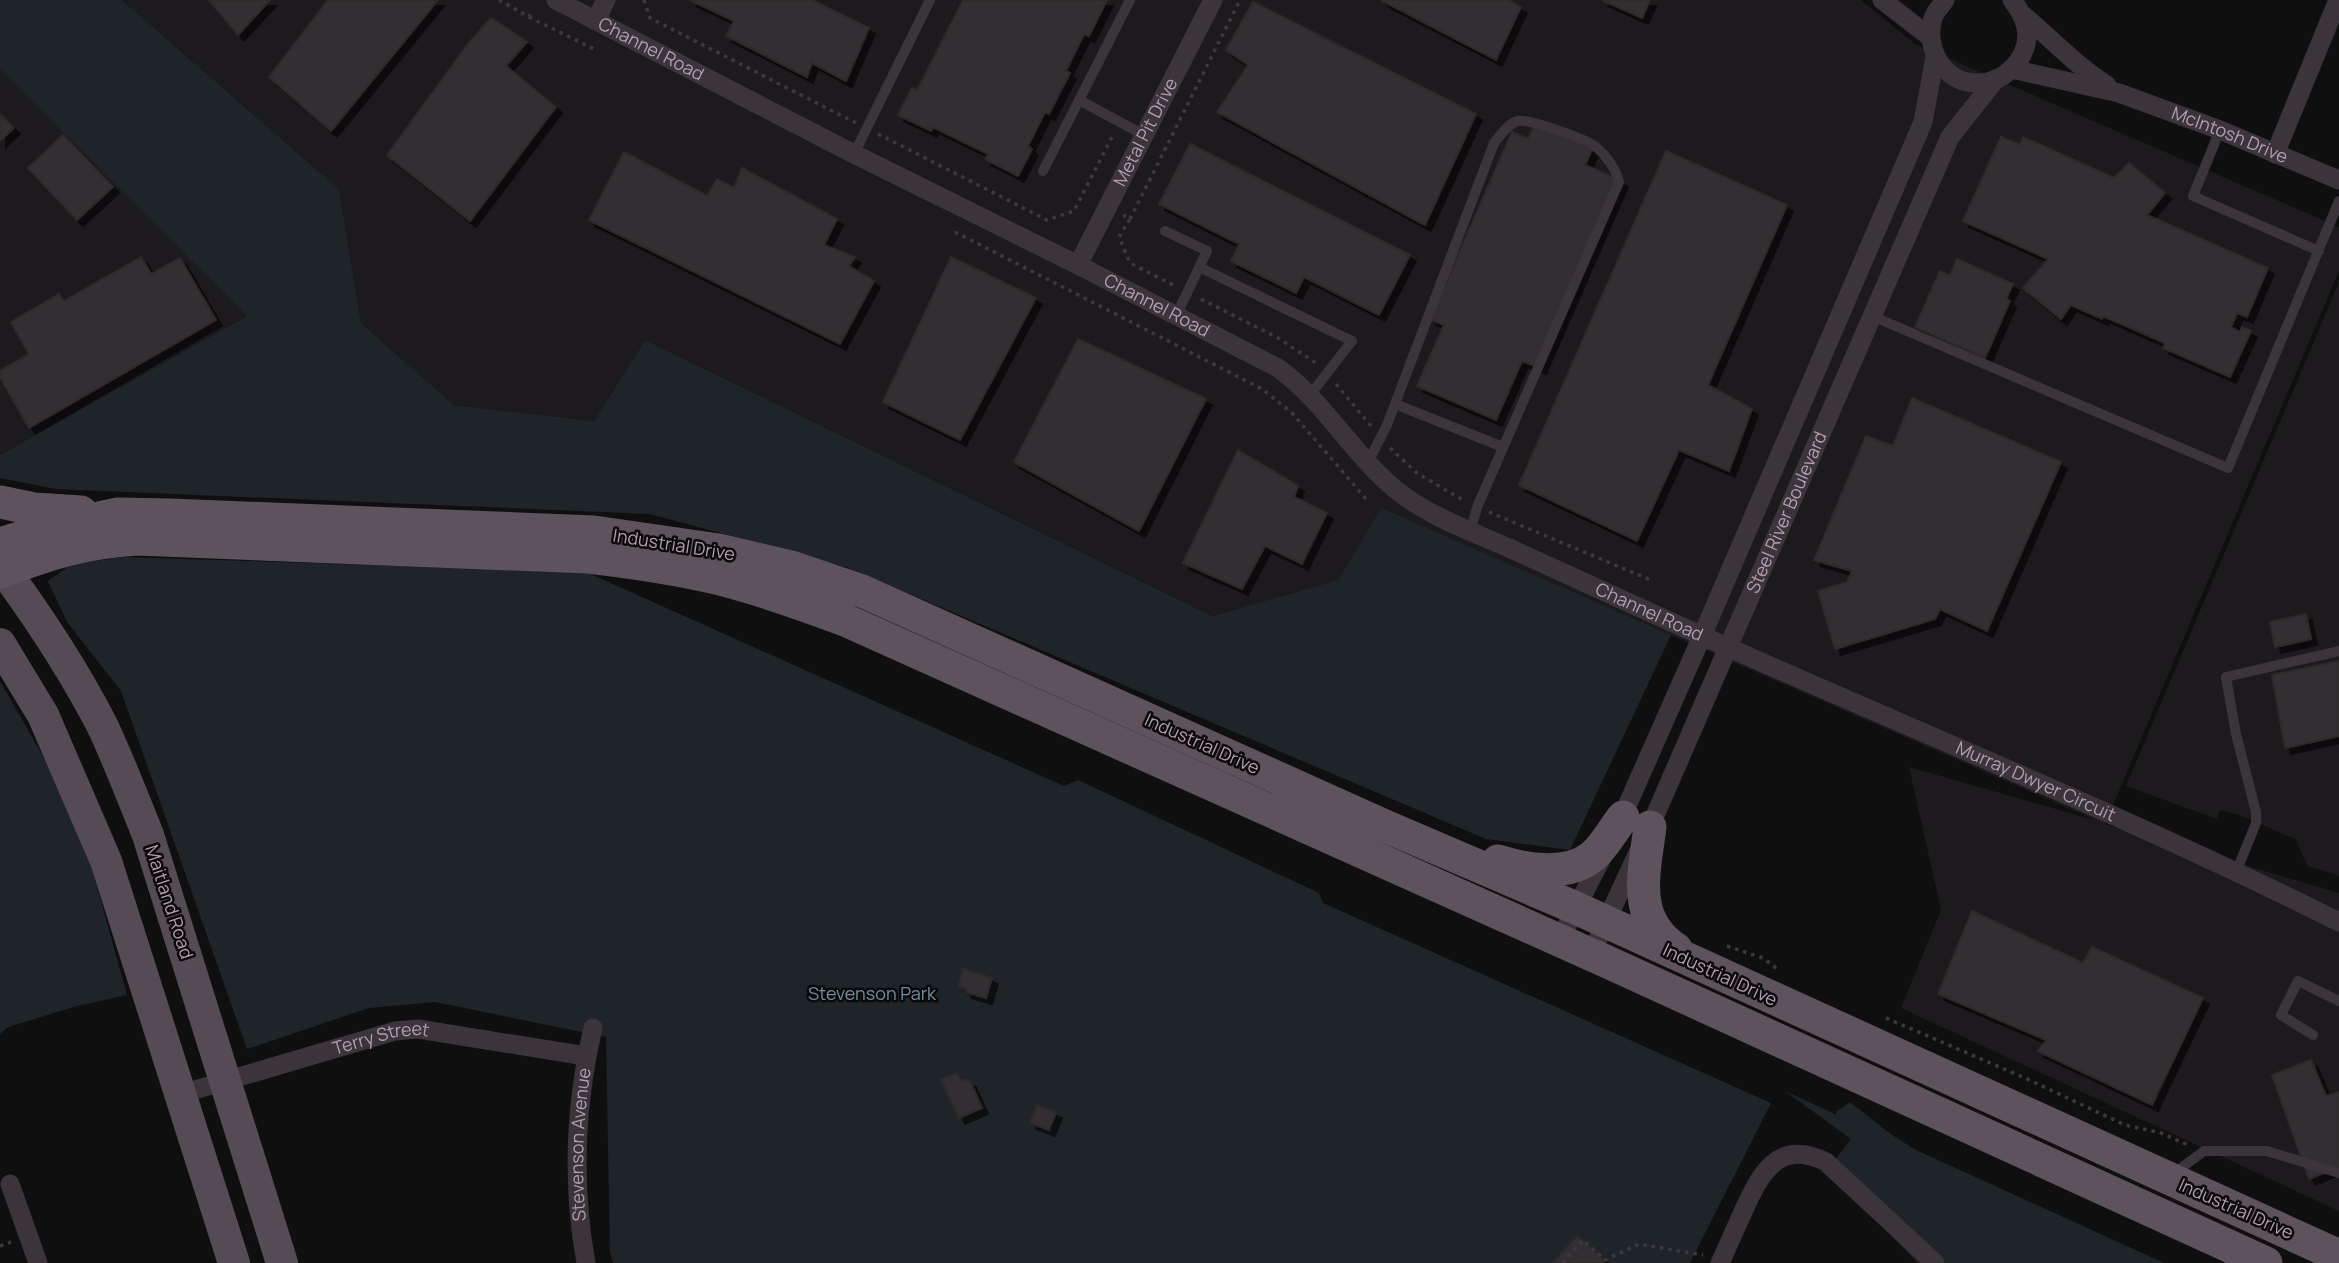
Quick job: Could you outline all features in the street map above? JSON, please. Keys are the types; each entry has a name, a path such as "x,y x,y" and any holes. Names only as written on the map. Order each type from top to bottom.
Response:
{"highway":[{"path":"0,502 34,509 118,514"},
{"name":"Industrial Drive","path":"1,563 48,529 118,514 594,532 719,550 779,564 862,591 1385,826 1606,922 1712,955 2167,1178 2339,1256"},
{"name":"Industrial Drive","path":"1,563 101,541 137,539 588,557 717,578 781,597 845,620 1591,954 2266,1263"},
{"path":"1385,826 1510,865 1557,869 1578,866 1637,822 1643,886 1648,916 1653,926 1663,940 1712,955"}],"main road":[{"name":"Maitland Road","path":"1,563 69,666 102,726 148,835 282,1263"},
{"path":"0,644 43,715 106,861 234,1263"}],"street":[{"name":"Channel Road","path":"556,0 1278,368 1310,395 1367,464 1416,504 1728,648"},
{"path":"596,20 606,0"},
{"name":"Metal Pit Drive","path":"1078,265 1213,0"},
{"path":"1882,0 1930,37"},
{"path":"1935,57 1930,37 1934,16 1945,0"},
{"path":"2275,154 2338,0"},
{"name":"McIntosh Drive","path":"2017,8 2086,72 2119,93"},
{"name":"Steel River Boulevard","path":"1559,941 1576,908 1637,822 1728,648 1950,137 2023,54 2027,35 2017,8"},
{"name":"McIntosh Drive","path":"1935,57 1946,71 1960,79 1978,83 2004,74 2119,93 2220,130 2339,180"},
{"name":"Steel River Boulevard","path":"1591,954 1606,922 1637,822 1702,636 1923,122 1935,57"},
{"name":"Murray Dwyer Circuit","path":"1728,648 2237,870 2339,922"},
{"name":"Stevenson Avenue","path":"586,1263 577,1183 578,1121 586,1056 593,1028"},
{"name":"Terry Street","path":"181,1094 395,1031 418,1029 586,1056"},
{"path":"1721,1262 1754,1186 1768,1167 1782,1156 1798,1153 1812,1155 1826,1162 1936,1263"},
{"path":"10,1184 38,1263"}],"lane":[{"path":"854,154 930,0"},
{"path":"1043,171 1130,0"},
{"path":"1079,100 1144,135"},
{"path":"1367,464 1395,404 1494,143 1516,121 1535,122 1595,146 1616,169 1619,182 1503,447 1470,531"},
{"path":"2220,130 2193,196 2319,251"},
{"path":"1872,316 2228,468 2339,201"},
{"path":"1165,231 1207,251 1176,316"},
{"path":"1199,267 1352,341 1310,395"},
{"path":"1395,404 1503,447"},
{"path":"2237,870 2256,823 2256,812 2235,734 2226,677 2339,651"},
{"path":"2313,1035 2281,1015 2298,981 2339,1001"},
{"path":"2167,1178 2204,1152 2267,1152 2339,1173"}],"path":[{"path":"499,0 594,49"},
{"path":"644,0 650,18 1047,220 1074,211 1085,196 1119,122"},
{"path":"1240,0 1119,237 1130,262 1278,338 1316,363 1380,437 1417,473 1478,507 1653,581"},
{"path":"529,17 532,11"},
{"path":"1124,215 1130,219"},
{"path":"955,232 1262,389 1299,421 1366,499"},
{"path":"1149,279 1152,274"},
{"path":"1128,320 1131,315"},
{"path":"1712,955 1763,958 1782,973"},
{"path":"1883,1017 2125,1125 2161,1133 2204,1152"},
{"path":"1563,1263 1583,1240 1605,1260 1639,1244 1704,1255 1721,1262"}],"shaded area":[{"path":"122,0 1861,0 1915,44 2339,227 2339,271 2105,824 2339,893 2339,1211 1901,1008 1941,910 1909,767 2098,821 1381,509 1338,580 1214,616 645,340 594,421 454,405 361,323 339,189"},
{"path":"0,66 247,316 0,455"},
{"path":"2339,282 2339,876 2308,866 2295,839 2239,815 2220,810 2217,819 2126,786"}],"green space":[{"path":"0,0 122,0 339,189 361,323 454,405 594,421 645,340 1213,616 1338,580 1381,508 1671,635 1570,850 1486,839 846,567 650,514 56,489 0,478 0,455 247,316 0,69"},
{"name":"Stevenson Park","path":"123,557 586,572 1064,786 1078,780 1319,893 1323,903 1771,1103 1690,1263 613,1263 610,1252 606,1037 435,1002 369,1008 247,1049 121,691 67,622 48,581 72,564"},
{"path":"0,681 44,758 86,847 127,995 77,1006 8,1027 0,1034"},
{"path":"1785,1091 1837,1115 1836,1112 1850,1102 1916,1150 2164,1263 1918,1263 1870,1214 1832,1164 1851,1139"}],"building":[{"path":"209,0 270,0 238,35"},
{"path":"328,0 438,0 331,131 269,77"},
{"path":"690,0 812,0 869,28 846,81 812,63 807,77 726,36 734,21"},
{"path":"963,0 1107,0 1089,36 1084,34 1066,71 1070,73 1049,114 1045,112 1028,146 1032,149 1018,176 985,159 988,154 933,127 931,131 898,115 912,88 917,91"},
{"path":"1381,0 1508,0 1521,7 1496,60"},
{"path":"1602,0 1650,0 1642,18"},
{"path":"1253,2 1476,114 1425,225 1217,112 1248,65 1226,50"},
{"path":"491,18 527,42 506,66 556,107 470,221 387,155 468,44"},
{"path":"0,114 14,128 0,141"},
{"path":"1535,123 1593,148 1585,165 1622,181 1540,368 1522,361 1496,420 1417,386 1444,325 1430,319 1512,132 1528,139"},
{"path":"63,135 113,187 77,220 28,168"},
{"path":"2001,137 2020,145 2023,137 2114,178 2129,163 2165,193 2147,215 2268,268 2247,317 2237,313 2231,327 2240,332 2242,327 2251,331 2230,377 2163,348 2165,343 2071,305 2061,319 2023,288 2048,259 1963,221"},
{"path":"1190,144 1410,255 1379,315 1304,277 1296,293 1231,261 1239,244 1159,204"},
{"path":"1666,151 1787,205 1708,385 1752,409 1729,471 1679,450 1637,541 1519,485"},
{"path":"624,152 707,196 717,179 734,188 742,168 837,219 824,245 855,257 849,266 874,281 840,344 589,220"},
{"path":"141,257 151,274 180,258 216,320 29,428 0,377 0,371 29,354 11,322 59,294 64,301"},
{"path":"951,257 1036,298 960,440 883,402"},
{"path":"1957,259 2013,284 2006,299 2010,301 1985,358 1915,327 1940,271 1950,276"},
{"path":"1078,339 1206,399 1139,531 1014,462"},
{"path":"1912,398 2061,462 1987,631 1940,609 1935,619 1835,649 1818,591 1847,582 1852,571 1814,560 1866,436 1893,446"},
{"path":"1238,450 1298,486 1294,497 1327,513 1302,564 1265,546 1242,589 1183,563"},
{"path":"2306,614 2311,639 2275,647 2270,622"},
{"path":"2339,661 2339,736 2285,748 2272,675"},
{"path":"1972,911 2083,963 2092,947 2203,998 2152,1105 2038,1051 2046,1040 1938,994"},
{"path":"963,969 992,978 986,998 965,992 966,989 958,986"},
{"path":"2311,1060 2326,1096 2339,1092 2339,1167 2309,1179 2272,1075"},
{"path":"957,1073 960,1079 970,1081 982,1108 959,1118 941,1079"},
{"path":"1037,1105 1056,1112 1049,1130 1030,1123"},
{"path":"1577,1236 1605,1260 1602,1263 1553,1263"}]}
